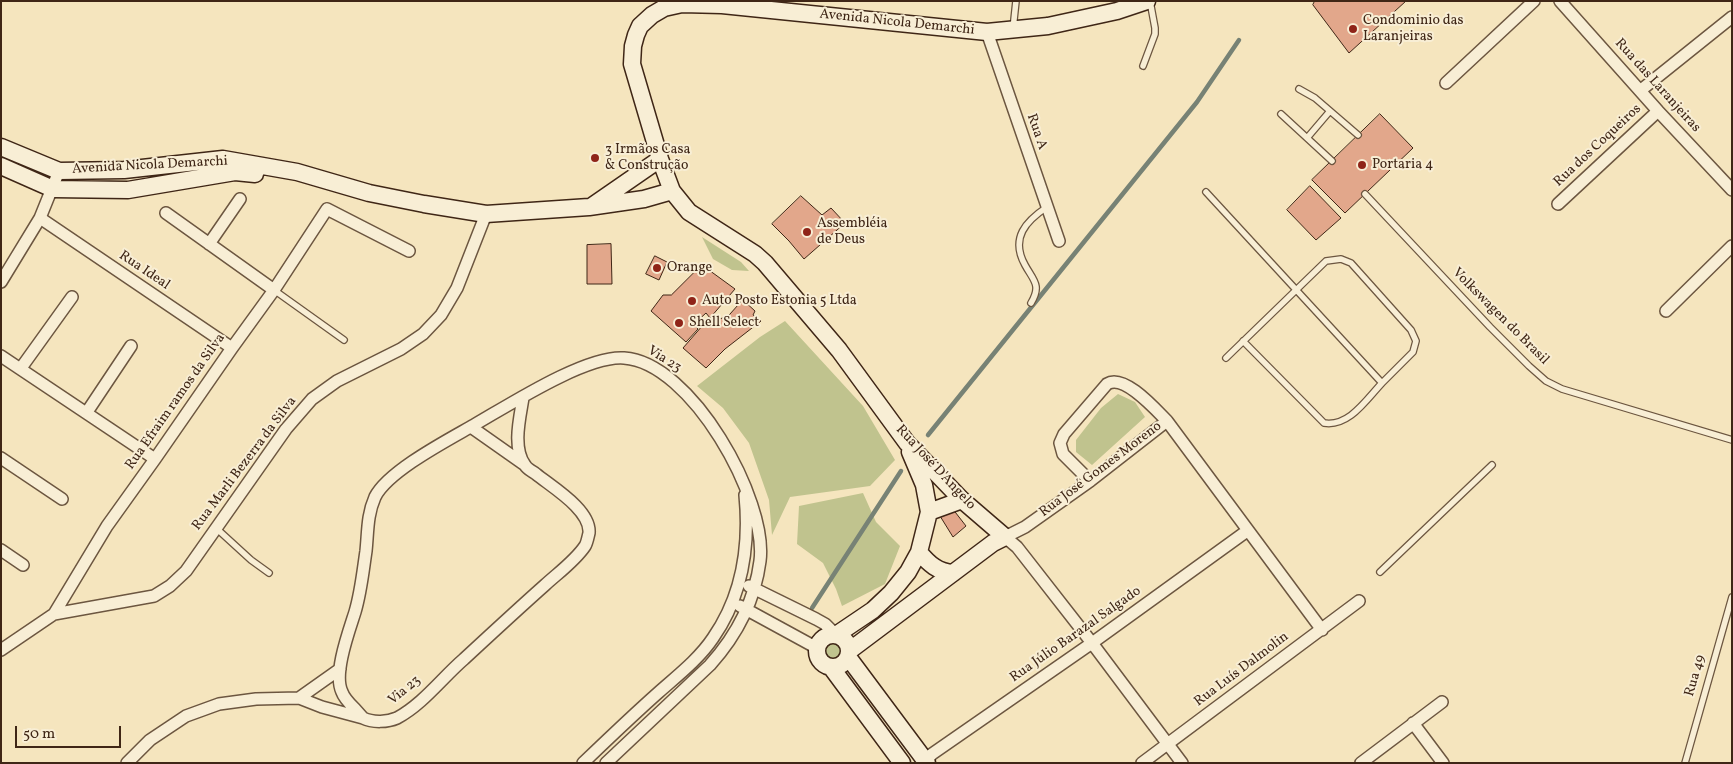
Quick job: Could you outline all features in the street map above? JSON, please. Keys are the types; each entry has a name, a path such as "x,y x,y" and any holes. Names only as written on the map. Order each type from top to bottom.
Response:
{"street":[{"name":"Avenida Nicola Demarchi","path":"1,147 59,171 124,170 224,159 297,172 369,193 486,214 589,207 644,199 672,190 660,159 632,64 633,46 640,26 652,15 664,8 682,4 722,4 986,32 1048,26 1117,11 1148,1"},
{"path":"1446,84 1534,1"},
{"name":"Rua das Laranjeiras","path":"1560,1 1658,111 1732,190"},
{"path":"1641,90 1732,17"},
{"name":"Rua A","path":"986,32 1059,242"},
{"name":"Rua dos Coqueiros","path":"1558,204 1658,111"},
{"path":"589,207 660,159"},
{"name":"Avenida Nicola Demarchi","path":"1,166 53,189 128,190 235,172 331,182"},
{"path":"1,282 40,218 59,171"},
{"name":"Rua José D'Angelo","path":"672,190 689,212 755,254 765,263 839,350 907,443 962,500 1017,547 1182,763"},
{"path":"209,244 240,199"},
{"name":"Rua Efraim ramos da Silva","path":"54,614 107,526 274,290 327,209 409,250"},
{"path":"166,213 274,290"},
{"name":"Rua Marli Bezerra da Silva","path":"1,650 54,614 154,596 170,586 186,571 286,429 312,399 337,381 401,349 423,334 441,315 457,288 486,214"},
{"name":"Rua Ideal","path":"40,218 232,348"},
{"path":"1666,311 1732,246"},
{"path":"21,368 72,297"},
{"path":"87,412 131,346"},
{"path":"1,356 155,459"},
{"name":"Via 23","path":"471,427 525,465 574,505 583,515 588,526 589,536 586,545 568,564 421,700 394,720 380,722 363,718 340,690 340,669 344,648 360,595 368,515 377,493 390,478 421,456 471,427 577,369 608,358 625,358 640,361 661,373 680,388 701,409 725,443 754,509 759,530 760,559 754,589 747,609 722,652 606,763"},
{"path":"1090,480 1063,454 1060,443 1064,434 1107,384 1111,381 1120,382 1145,400 1167,422"},
{"path":"523,398 518,430 519,451 525,465"},
{"name":"Rua José Gomes Moreno","path":"848,654 993,543 1025,527 1167,422 1322,630"},
{"path":"848,654 841,665 831,667 825,665 818,658 817,648 822,639 831,635 836,636 873,610 891,593 908,572 920,552 929,512 924,485 907,443"},
{"path":"1,458 62,499"},
{"name":"Via 23","path":"583,763 688,666 713,638 740,582 746,548 747,515 744,486"},
{"path":"929,512 962,500"},
{"name":"Rua Júlio Barazal Salgado","path":"925,762 932,754 1092,643 1247,531"},
{"path":"1,550 24,565"},
{"path":"920,552 935,568 953,573"},
{"path":"740,582 825,624 836,636 845,641 848,654 925,762"},
{"name":"Rua Luís Dalmolin","path":"1142,763 1359,601"},
{"path":"731,603 747,609 817,648"},
{"path":"831,667 902,763"},
{"path":"299,698 340,669"},
{"path":"127,763 150,740 186,716 228,702 256,698 299,698 322,707 363,718"},
{"path":"1362,763 1442,702"},
{"path":"1413,723 1443,763"}],"lane":[{"path":"1012,30 1016,1"},
{"path":"1143,66 1155,34 1148,1"},
{"path":"1299,89 1315,98 1358,135"},
{"path":"1307,138 1330,111"},
{"path":"1281,114 1332,161"},
{"path":"1206,192 1382,384"},
{"name":"Volkswagen do Brasil","path":"1365,194 1490,327 1546,381 1562,389 1732,440"},
{"path":"1031,303 1036,295 1036,283 1021,256 1019,241 1024,227 1031,218 1047,207"},
{"path":"1226,358 1243,341 1297,291 1326,261 1341,259 1351,263 1411,330 1416,341 1413,352 1346,420 1333,424 1324,423 1243,341"},
{"path":"274,290 344,340"},
{"path":"1380,572 1492,465"},
{"path":"216,528 251,560 269,573"},
{"name":"Rua 49","path":"1684,763 1732,597"}],"green space":[{"path":"702,237 741,262 749,271 732,270 713,259"},
{"path":"785,321 863,406 895,460 870,486 790,497 772,535 769,500 749,443 723,408 697,386 760,337"},
{"path":"1118,394 1135,402 1145,417 1092,465 1076,452 1076,440 1101,408"},
{"path":"863,493 876,522 900,546 885,584 842,606 823,563 797,544 799,506"},
{"path":"833,640 841,644 845,652 841,660 833,664 825,660 821,652 825,644"}],"building":[{"name":"Condominio das Laranjeiras","path":"1315,1 1406,1 1349,53 1313,5"},
{"name":"Portaria 4","path":"1380,114 1413,148 1345,213 1312,180"},
{"path":"1310,186 1341,218 1316,240 1287,210"},
{"name":"Assembléia de Deus","path":"801,196 822,215 831,208 845,223 804,259 772,224"},
{"path":"611,244 612,284 587,284 587,245"},
{"name":"Orange","path":"655,256 667,262 659,280 646,274"},
{"name":"Auto Posto Estonia 5 Ltda","path":"702,265 735,289 710,318 706,313 694,324 698,329 686,342 651,311 663,295 671,295"},
{"path":"743,300 755,311 753,315 761,321 725,349 706,368 683,348 703,325 728,316"},
{"path":"952,508 966,526 953,537 940,516"}],"waterway":[{"path":"928,435 1197,102 1239,40"},
{"path":"812,608 901,471"}],"place":[{"name":"Condominio das Laranjeiras","path":"1353,29"},
{"name":"3 Irmãos Casa & Construção","path":"595,158"},
{"name":"Portaria 4","path":"1362,165"},
{"name":"Assembléia de Deus","path":"807,232"},
{"name":"Orange","path":"657,268"},
{"name":"Auto Posto Estonia 5 Ltda","path":"692,301"},
{"name":"Shell Select","path":"679,323"}]}
